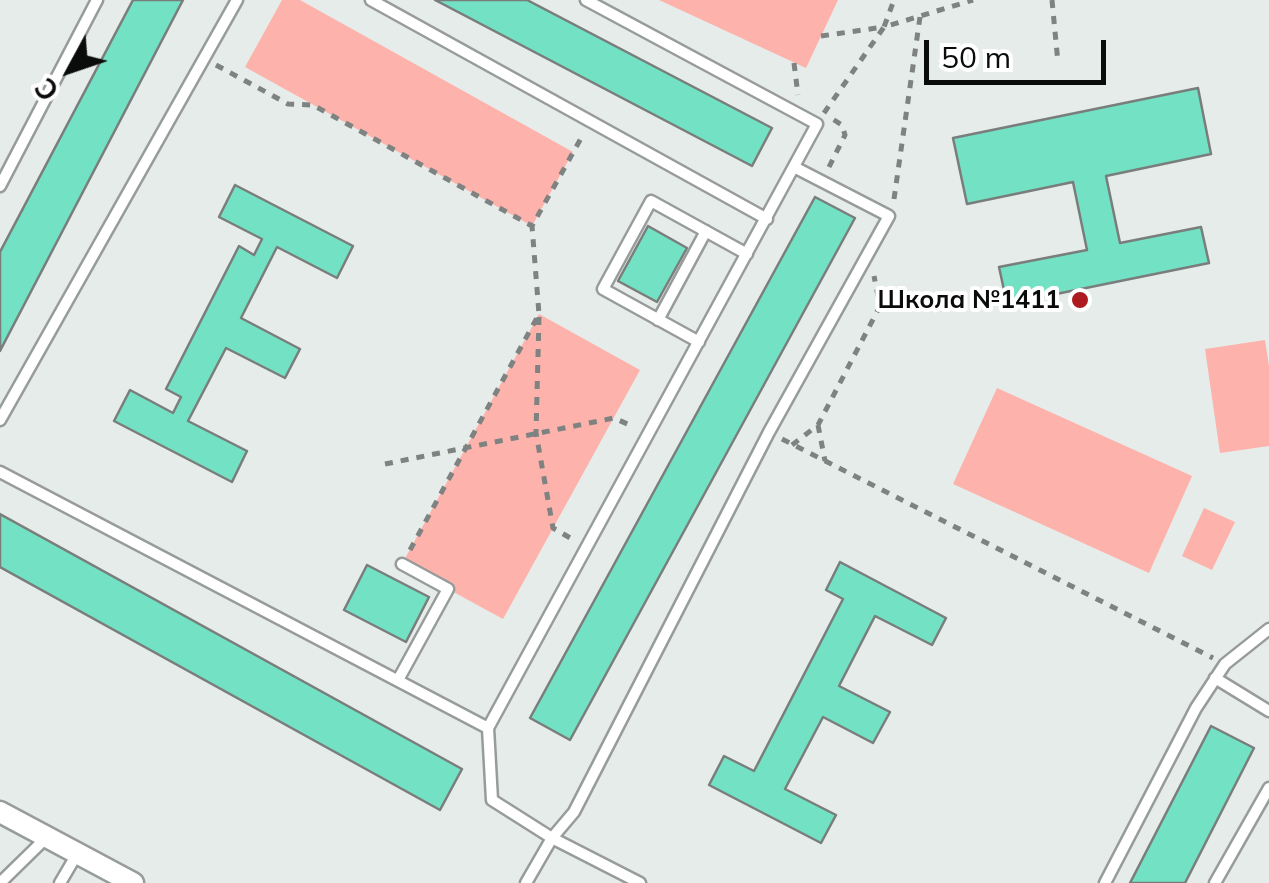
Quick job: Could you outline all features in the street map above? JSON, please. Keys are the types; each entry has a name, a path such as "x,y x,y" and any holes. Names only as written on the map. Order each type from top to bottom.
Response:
{"street":[{"path":"0,812 132,883"}],"lane":[{"path":"0,186 98,0"},
{"path":"0,420 236,0"},
{"path":"371,0 766,219"},
{"path":"586,0 800,115 820,118 488,728 492,800 552,838 640,883"},
{"path":"526,883 552,838 574,812 769,432 889,216 794,167"},
{"path":"699,342 603,289 611,274 651,201 747,254"},
{"path":"658,320 706,231"},
{"path":"0,472 488,728"},
{"path":"398,680 448,589 402,564"},
{"path":"1105,883 1196,708 1225,664 1269,629"},
{"path":"1216,678 1269,710"},
{"path":"1214,883 1269,788"},
{"path":"0,883 47,837"},
{"path":"60,883 78,854"}],"path":[{"path":"826,174 845,134 842,125 820,118 884,27 894,0"},
{"path":"821,36 884,27 973,0"},
{"path":"1052,0 1058,63"},
{"path":"889,216 920,16"},
{"path":"204,58 288,104 312,105 532,226"},
{"path":"794,63 800,115"},
{"path":"586,547 553,528 536,433 539,314 532,226 590,122"},
{"path":"792,445 818,425 880,306 869,252"},
{"path":"402,564 539,314"},
{"path":"385,464 614,418 649,434"},
{"path":"818,425 826,462"},
{"path":"769,432 1225,664"}],"shaded area":[{"path":"282,0 300,0 573,152 532,226 245,67"},
{"path":"659,0 838,0 806,68"},
{"path":"539,314 640,370 503,619 402,564"},
{"path":"1265,340 1269,366 1269,446 1220,453 1205,349"},
{"path":"997,388 1192,476 1149,573 953,484"},
{"path":"1204,508 1235,522 1212,570 1182,556"}],"building":[{"path":"133,0 183,0 0,351 0,252"},
{"path":"435,0 527,0 772,128 752,166"},
{"path":"1198,88 1211,154 1106,176 1120,243 1201,227 1209,263 1007,304 999,267 1087,250 1073,182 967,204 953,138"},
{"path":"235,185 353,246 337,278 277,247 241,318 300,349 285,378 226,348 188,421 247,451 232,482 114,421 130,390 173,413 181,397 166,389 239,246 254,255 262,239 219,217"},
{"path":"815,197 855,218 570,740 530,718"},
{"path":"648,226 687,248 657,302 618,281"},
{"path":"0,514 462,769 440,810 0,567"},
{"path":"840,562 946,618 932,645 875,616 839,686 890,712 873,743 823,717 785,789 836,815 821,843 709,785 724,756 754,771 843,599 826,590"},
{"path":"367,565 429,597 406,642 344,610"},
{"path":"1211,726 1254,748 1185,883 1130,883"}],"place":[{"name":"Школа №1411","path":"1080,300"}]}
